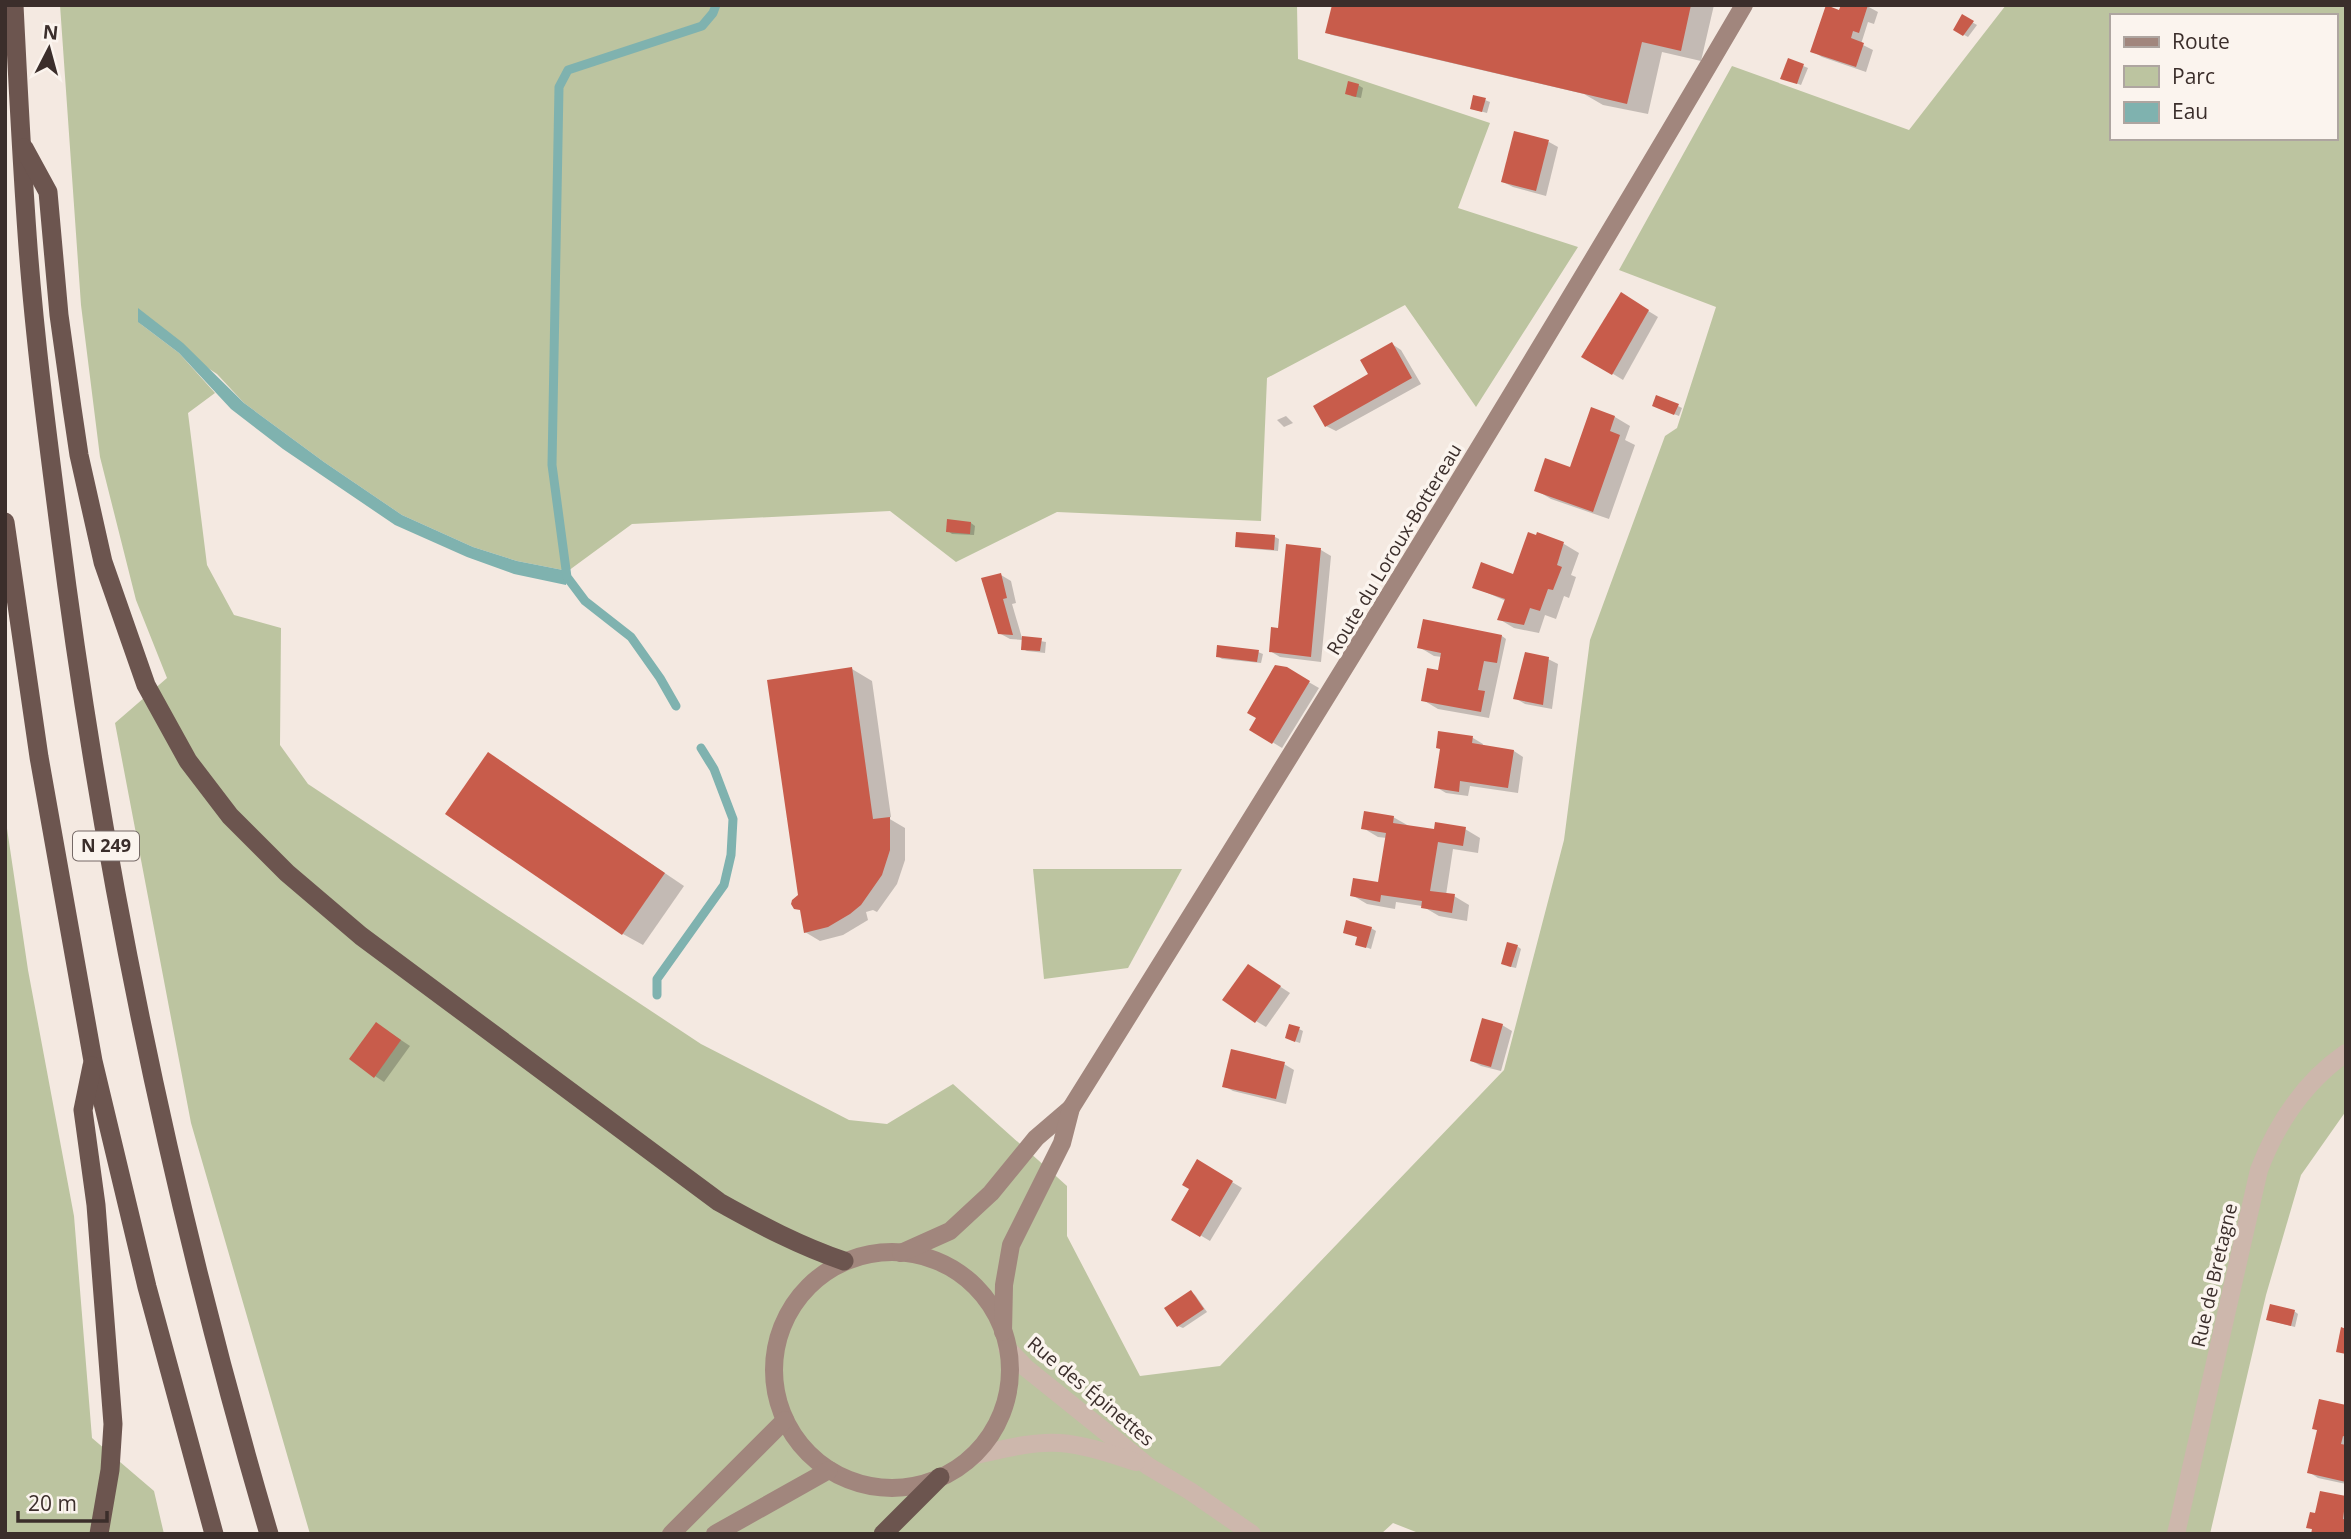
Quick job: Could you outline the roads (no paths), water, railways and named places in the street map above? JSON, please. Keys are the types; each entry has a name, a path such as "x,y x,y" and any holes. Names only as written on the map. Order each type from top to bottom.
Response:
{"highway":[{"name":"N 249","path":"14,5 28,248 46,425 69,609 105,840 152,1075 191,1244 269,1534"},
{"path":"22,144 48,192 60,315 79,455 103,562 146,685 188,761 230,817 286,873 361,936 719,1202 803,1246 844,1261"},
{"name":"N 249","path":"5,522 39,757 93,1061 153,1310 214,1534"},
{"path":"93,1061 83,1110 96,1205 113,1424 110,1470 99,1534"},
{"path":"883,1534 940,1477"}],"main road":[{"name":"Route du Loroux-Bottereau","path":"901,1252 950,1231 991,1194 1036,1138 1071,1108 1382,610 1744,5"},
{"name":"Route du Loroux-Bottereau","path":"1005,1340 1004,1285 1011,1245 1062,1143 1071,1108"},
{"path":"882,1252 901,1252 943,1264 961,1275 988,1301 1005,1340 1009,1384 995,1427 972,1456 940,1477 914,1485 880,1487 860,1483 830,1470 800,1444 785,1420 776,1394 774,1374 777,1342 783,1323 800,1296 816,1280 844,1261 882,1252"},
{"path":"671,1534 785,1420"},
{"path":"715,1534 830,1470"}],"street":[{"name":"Rue de Bretagne","path":"2176,1534 2259,1170 2269,1145 2291,1107 2332,1063 2346,1053"},
{"name":"Rue des Épinettes","path":"1005,1340 1026,1367 1148,1466 1252,1534"},
{"name":"Rue des Épinettes","path":"972,1456 1020,1446 1058,1442 1093,1448 1148,1466"}],"water":[{"path":"138,308 183,343 244,403 402,515 473,547 517,561 568,571 566,585 514,574 467,557 395,525 283,449 231,409 179,353 138,322"}],"waterway":[{"path":"676,706 631,637 585,601 567,577 552,465 559,87 568,70 702,26 716,5"},
{"path":"657,995 657,979 724,885 731,855 733,819 714,769 701,748"}]}
